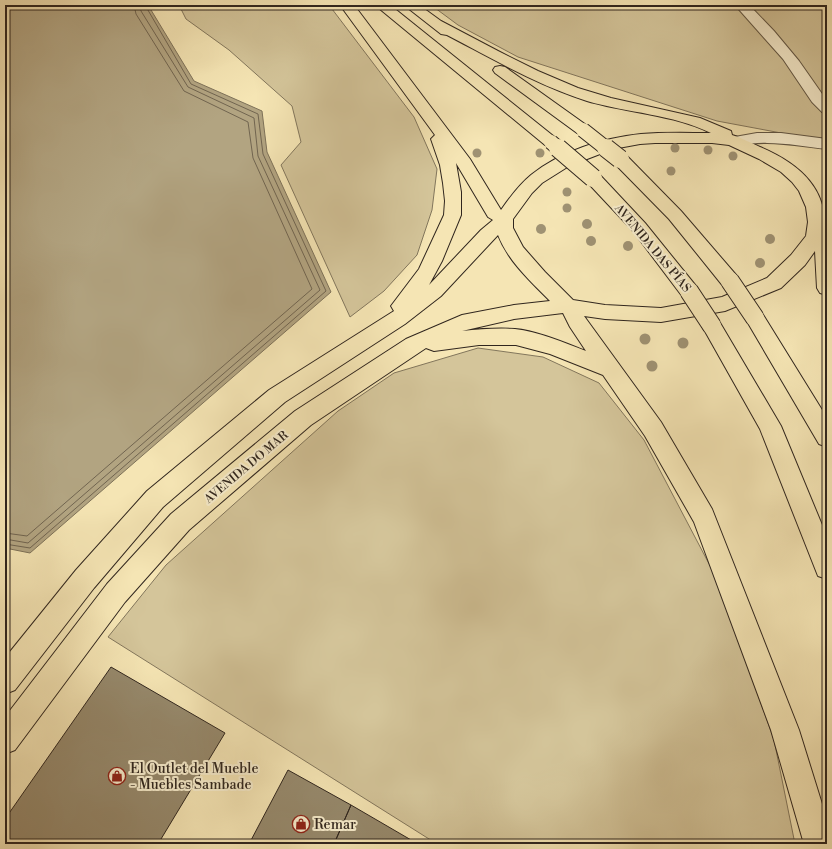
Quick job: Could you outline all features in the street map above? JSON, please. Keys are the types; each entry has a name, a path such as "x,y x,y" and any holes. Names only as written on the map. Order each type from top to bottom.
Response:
{"highway":[{"path":"347,5 464,163 494,213 503,221 506,235 527,266 568,306 577,322 653,430 704,516 785,730 818,844"},
{"name":"AVENIDA DAS PÍAS","path":"382,5 551,142 593,178 639,227 690,291 770,426 827,567"},
{"path":"411,5 435,24 583,130 620,159 675,215 730,281 755,318 827,437"},
{"path":"435,24 534,75 594,98 701,122 724,133 733,141"},
{"path":"366,338 412,296 436,256 453,212 454,193 446,156 431,117"},
{"path":"5,680 85,579 155,499 277,396 398,319 434,291 487,234 503,221 526,189 541,177 565,162 587,152 639,139 712,138 733,141 765,155 787,168 798,178 807,190 815,206 824,250 827,288"},
{"name":"AVENIDA DO MAR","path":"5,740 116,593 180,522 303,418 413,345 462,323 514,312 568,306 605,312 661,315 725,304 774,283 798,260 820,233"},
{"path":"413,345 479,337 516,337 554,346 610,369"}],"street":[{"path":"742,5 773,36 795,66 818,102 827,109"},
{"path":"733,141 746,138 764,138 827,144"}],"shaded area":[{"path":"179,5 329,5 414,117 437,169 432,210 417,255 384,291 350,317 281,165 301,142 292,106 229,50 186,19"},
{"path":"431,5 827,5 827,144 808,138 717,121 518,57 458,25"},
{"path":"478,348 543,357 599,383 644,440 717,579 774,740 795,844 437,844 108,637 166,565 338,411 394,373"}],"water":[{"path":"5,5 148,5 194,81 262,111 267,152 331,292 30,553 5,548"}],"building":[{"name":"El Outlet del Mueble - Muebles Sambade","path":"111,667 225,733 158,844 5,844 5,819"},
{"name":"Remar","path":"288,770 351,805 334,844 249,844"},
{"path":"351,805 418,844 334,844"}],"place":[{"name":"El Outlet del Mueble - Muebles Sambade","path":"117,776"},
{"name":"Remar","path":"301,824"}]}
